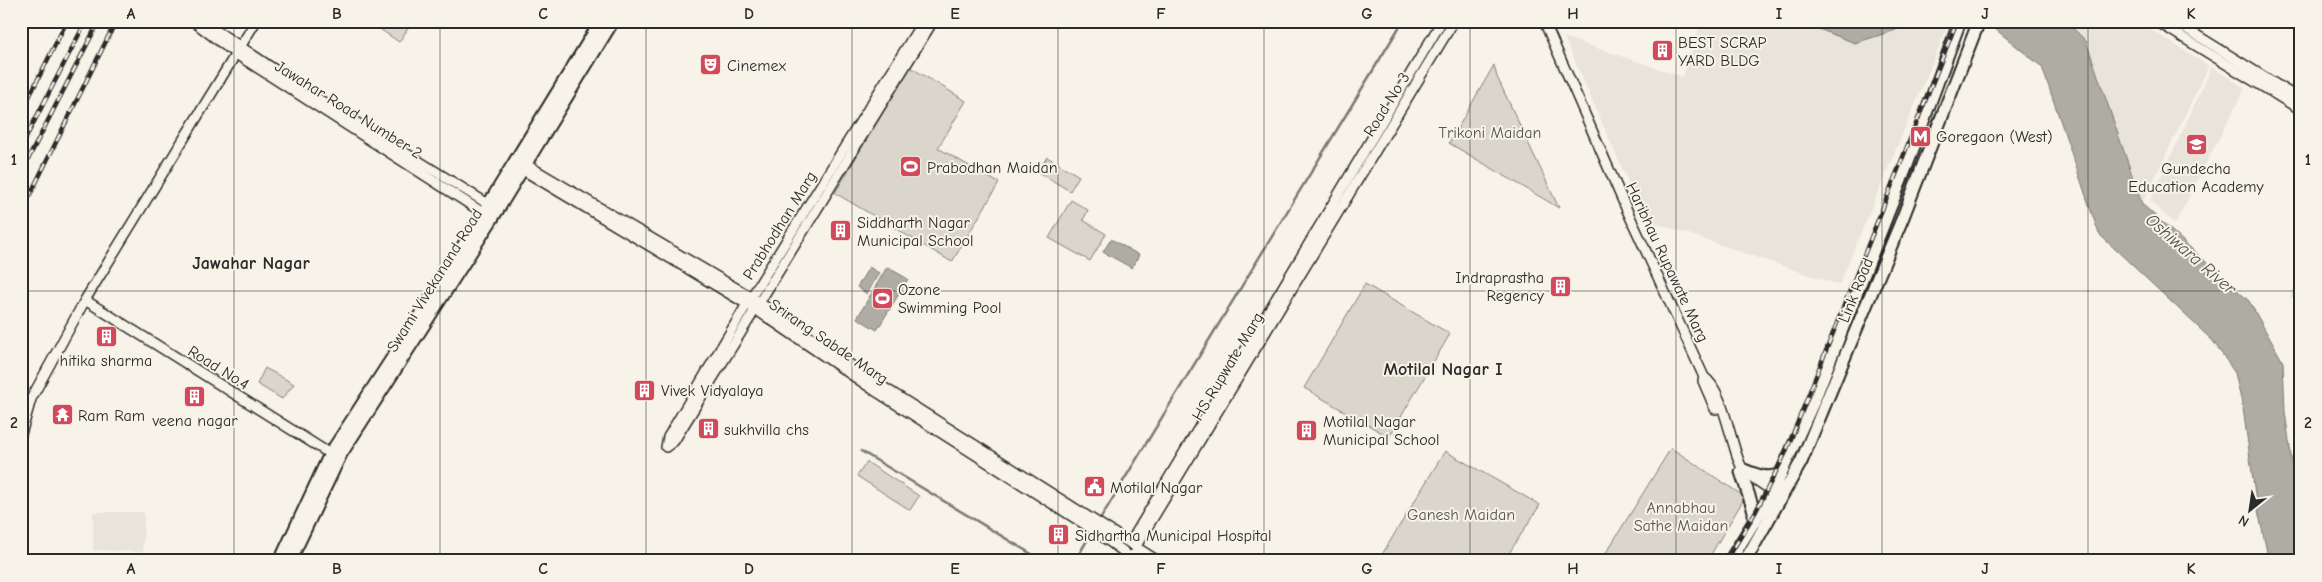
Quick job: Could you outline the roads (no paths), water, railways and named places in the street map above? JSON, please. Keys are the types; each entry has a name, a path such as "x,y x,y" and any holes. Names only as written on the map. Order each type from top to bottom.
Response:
{"main road":[{"name":"Swami Vivekanand Road","path":"280,561 334,457 491,212 601,21"},
{"name":"Swami Vivekanand Road","path":"519,164 613,21"},
{"name":"Link Road","path":"1745,561 1777,496 1781,474 1812,403 1907,165 1960,21"},
{"name":"Link Road","path":"1730,561 1754,522 1777,496 1801,462 1979,23"},
{"path":"1952,44 1968,50"},
{"path":"1843,323 1856,328"},
{"path":"1812,403 1824,408"},
{"name":"Swami Vivekanand Road","path":"290,561 334,457"},
{"path":"1743,471 1772,477 1781,474"},
{"path":"1743,471 1754,511 1754,522"}],"street":[{"name":"Jawahar Road Number 2","path":"193,21 332,112 491,212"},
{"name":"Jawahar Road Number 2","path":"202,21 238,51 284,77 318,103"},
{"path":"21,434 31,399 85,300 256,21"},
{"name":"Prabhodhan Marg","path":"666,447 674,441 753,303 820,196 923,21"},
{"path":"820,196 932,21"},
{"path":"1310,250 1442,21"},
{"name":"Road No 3","path":"1343,202 1454,21"},
{"name":"Haribhau Rupawate Marg","path":"1544,21 1630,217 1704,377 1710,381 1743,471"},
{"path":"2156,21 2300,102"},
{"path":"2174,21 2300,102"},
{"name":"Srirang Sabde Marg","path":"519,164 753,303 862,377 1079,516 1129,551 1155,560"},
{"name":"HS Rupwate Marg","path":"1129,551 1310,250 1343,202"},
{"name":"Road No.4","path":"85,300 334,457"},
{"path":"1743,471 1777,496"}],"water":[{"path":"1798,21 1905,21 1896,30 1855,43"},
{"name":"Oshiwara River","path":"1979,21 2066,21 2086,41 2142,204 2249,301 2283,362 2285,412 2301,527 2301,561 2269,561 2256,501 2243,408 2235,373 2213,341 2099,234 2042,67 1994,28"},
{"path":"1111,239 1139,255 1132,268 1103,252"},
{"path":"869,267 879,273 867,294 857,287"},
{"name":"Ozone Swimming Pool","path":"887,267 908,279 877,330 857,318"}],"waterway":[{"path":"1099,521 1403,21"},
{"path":"861,451 1043,561"},
{"path":"1075,561 1092,532"}],"railway":[{"path":"21,113 67,21"},
{"path":"21,147 86,21"},
{"path":"21,173 99,21"},
{"path":"21,213 116,21"},
{"path":"1726,561 1756,511 1785,454 1957,21"}],"place":[{"name":"BEST SCRAP YARD BLDG","path":"1662,51"},
{"name":"Cinemex","path":"711,65"},
{"name":"Goregaon (West)","path":"1920,136"},
{"name":"Gundecha Education Academy","path":"2196,144"},
{"name":"Prabodhan Maidan","path":"911,167"},
{"name":"Siddharth Nagar Municipal School","path":"841,231"},
{"name":"Indraprastha Regency","path":"1560,286"},
{"name":"Ozone Swimming Pool","path":"882,298"},
{"name":"hitika sharma","path":"106,336"},
{"name":"Vivek Vidyalaya","path":"645,390"},
{"name":"veena nagar","path":"195,396"},
{"name":"Ram Ram","path":"62,415"},
{"name":"sukhvilla chs","path":"708,429"},
{"name":"Motilal Nagar Municipal School","path":"1307,430"},
{"name":"Motilal Nagar","path":"1094,487"},
{"name":"Sidhartha Municipal Hospital","path":"1059,535"}],"district":[{"name":"Jawahar Nagar","path":"251,263"},
{"name":"Motilal Nagar I","path":"1443,369"}],"park label":[{"name":"Trikoni Maidan","path":"1490,132"},
{"name":"Ganesh Maidan","path":"1461,514"},
{"name":"Annabhau Sathe Maidan","path":"1681,516"}]}
